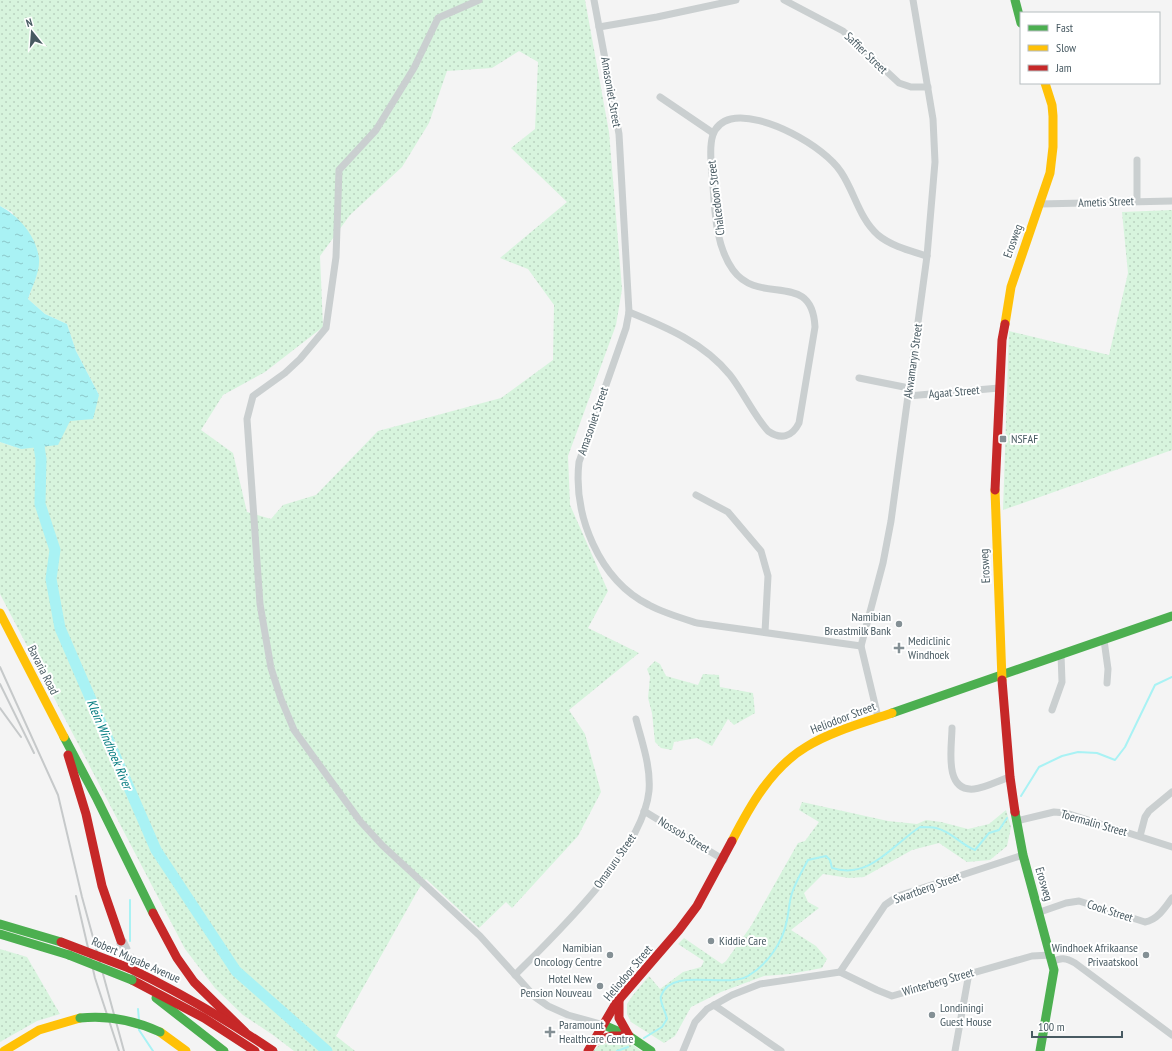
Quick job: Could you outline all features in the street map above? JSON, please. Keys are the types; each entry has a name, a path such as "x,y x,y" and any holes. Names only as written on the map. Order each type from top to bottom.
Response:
{"street":[{"path":"479,0 438,18 414,68 376,130 339,170 336,257 326,328 314,344 295,364 253,396 247,419 260,604 271,668 281,699 294,730 360,822 382,845 480,936 535,997 548,1006 568,1015 604,1025 629,1036 651,1051"},
{"name":"Amasoniet Street","path":"594,0 619,134 629,312 626,328 579,462 577,476 579,499 592,545 624,587 648,604 678,617 697,623 861,646"},
{"path":"599,27 657,17 736,0"},
{"name":"Saffier Street","path":"784,0 843,31 899,83 910,87 928,87"},
{"name":"Akwamaryn Street","path":"878,717 861,646 884,558 927,256 935,162 934,125 913,0"},
{"path":"1015,0 1020,19"},
{"name":"Erosweg","path":"1040,1051 1053,978 1052,959 1023,855 1016,821 1010,777 1002,674 995,478 1002,340 1011,287 1021,254 1050,173 1053,147 1052,105 1045,84"},
{"path":"660,97 713,133 725,122 731,119 751,120 771,124 806,142 824,153 837,166 863,217 878,235 892,244 927,256"},
{"name":"Chalcedoon Street","path":"629,312 679,335 709,353 731,376 768,432 774,436 782,437 790,435 796,428 799,423 815,328 812,308 803,296 796,293 755,287 748,284 732,269 722,248 718,228 710,146 713,133"},
{"path":"1137,160 1137,202"},
{"name":"Ametis Street","path":"1040,204 1172,201"},
{"path":"859,378 909,388"},
{"name":"Agaat Street","path":"908,396 999,388"},
{"path":"696,495 728,512 761,551 768,576 765,632"},
{"name":"Bavaria Road","path":"0,614 64,737"},
{"name":"Heliodoor Street","path":"588,1051 620,998 677,933 696,907 724,860 763,786 791,756 821,738 878,717 1172,616"},
{"path":"1104,640 1108,669 1107,683"},
{"path":"1052,710 1062,682 1061,654"},
{"name":"Omaruru Street","path":"515,975 566,924 597,887 630,842 644,811 649,792 649,769 636,719"},
{"path":"952,728 950,768 958,784 967,789 975,789 1010,777"},
{"path":"64,737 86,814 102,886 121,941"},
{"path":"64,737 97,799 131,871 177,958 194,982 244,1032"},
{"path":"1140,836 1145,818 1149,811 1172,792"},
{"name":"Nossob Street","path":"644,811 724,860"},
{"name":"Toermalin Street","path":"1016,821 1054,812 1066,813 1172,847"},
{"name":"Swartberg Street","path":"840,972 885,905 891,900 898,896 1023,855"},
{"name":"Cook Street","path":"1040,912 1066,903 1079,901 1145,922 1151,921 1157,917 1172,898"},
{"name":"Robert Mugabe Avenue","path":"0,924 61,942 129,968 172,989 274,1051"},
{"name":"Robert Mugabe Avenue","path":"0,934 69,955 132,980 170,999 255,1051"},
{"name":"Winterberg Street","path":"840,972 892,996 1032,956 1052,959 1065,958 1075,963 1172,1035"},
{"path":"683,1051 695,1022 707,1009 732,995 760,984 840,972"},
{"path":"955,1051 969,973"},
{"path":"156,998 224,1051"},
{"path":"620,998 620,1018 629,1036"},
{"path":"714,1006 781,1051"},
{"path":"4,1051 38,1030 80,1018 102,1016 127,1019 160,1032 186,1051"},
{"path":"594,1042 612,1036 629,1036"}],"green space":[{"path":"0,0 585,0 609,132 622,289 616,325 568,456 570,505 608,591 588,628 639,653 569,710 585,734 601,792 578,836 512,908 506,902 479,928 426,879 418,890 336,1036 355,1051 294,1051 243,1015 215,988 185,949 0,594 0,442 21,449 70,421 99,395 76,351 67,324 45,314 28,299 37,274 12,212 0,206","holes":["519,51 538,62 535,129 511,148 567,202 500,258 528,269 554,305 553,360 501,398 378,431 316,495 283,505 271,519 247,512 233,453 201,430 223,395 265,372 323,327 320,256 350,215 402,167 429,123 447,71 492,68"]},
{"path":"1172,210 1172,450 1003,510 1009,331 1109,355 1128,273 1122,212"},
{"path":"655,661 660,664 666,676 698,685 703,674 719,675 720,687 753,693 755,713 734,725 728,719 712,746 697,738 674,742 672,750 661,748 655,742 652,713 648,698 650,677 647,669"},
{"path":"802,802 888,821 917,824 926,820 968,829 989,824 1006,810 1011,827 1007,846 990,860 967,862 939,843 912,850 864,877 849,878 823,874 804,893 808,902 819,908 791,930 816,946 827,959 822,968 790,974 764,976 721,992 691,1007 675,1036 664,1043 631,1022 627,1014 627,1004 649,976 660,989 683,972 701,967 704,961 678,944 684,938 722,964 726,961 751,926 798,843 805,841 819,822 799,810"},
{"path":"0,949 27,957 60,1014 37,1021 0,1042"},
{"path":"615,1039 629,1042 641,1051 593,1051 604,1041"}],"water":[{"path":"0,206 14,215 26,228 38,251 38,269 28,299 45,314 67,324 76,351 99,395 93,419 70,421 58,445 21,449 0,442"}],"waterway":[{"name":"Klein Windhoek River","path":"37,433 41,459 40,504 55,550 51,579 60,628 156,850 236,971 327,1051"},
{"path":"1021,796 1039,767 1062,756 1078,752 1097,753 1115,760 1125,747 1155,685 1172,677"},
{"path":"644,1038 662,1027 667,1019 661,998 667,987 676,982 687,980 738,979 748,976 768,959 774,952 782,936 787,920 792,893 808,860 826,856 830,860 832,868 846,870 858,869 880,859 920,827 932,827 946,832 975,850 989,833 999,830 1007,818"},
{"path":"130,900 130,941"},
{"path":"138,1009 139,1020"},
{"path":"139,1027 139,1030 153,1051"},
{"path":"617,1051 628,1047"}],"tunnel":[{"path":"121,941 138,976"}],"railway":[{"path":"0,667 58,795 82,897 124,1051"},
{"path":"0,684 34,753"},
{"path":"0,708 21,737"},
{"path":"76,896 95,978 119,1051"}],"traffic: fast":[{"path":"1015,0 1020,19"},
{"path":"892,713 1172,616"},
{"path":"64,737 97,799 153,913"},
{"path":"1015,812 1023,855 1054,970 1040,1051"},
{"path":"0,924 61,942"},
{"path":"0,934 69,955"},
{"path":"69,955 132,980"},
{"path":"156,998 224,1051"},
{"path":"80,1018 101,1017 121,1019 141,1024 160,1032"},
{"path":"604,1025 629,1036 651,1051"}],"traffic: slow":[{"path":"1005,324 1011,287 1050,173 1053,147 1053,116 1052,105 1045,84"},
{"path":"995,490 1002,680"},
{"path":"0,613 64,737"},
{"path":"732,841 754,801 772,777 794,756 806,747 826,736 892,713"},
{"path":"4,1051 39,1030 80,1018"},
{"path":"160,1032 186,1051"}],"traffic: jam":[{"path":"995,490 1002,340 1005,324"},
{"path":"1002,680 1010,777 1015,812"},
{"path":"68,755 86,814 102,886 121,941"},
{"path":"588,1051 616,1003 679,930 697,906 732,841"},
{"path":"153,913 177,958 194,982 245,1032"},
{"path":"61,942 129,968"},
{"path":"129,968 202,1007 273,1051"},
{"path":"132,980 204,1018 255,1051"},
{"path":"594,1041 612,1036 629,1036 619,1018 619,1000"}],"place":[{"name":"NSFAF","path":"1003,439"},
{"name":"Namibian Breastmilk Bank","path":"899,624"},
{"name":"Mediclinic Windhoek","path":"899,648"},
{"name":"Kiddie Care","path":"711,941"},
{"name":"Namibian Oncology Centre","path":"610,955"},
{"name":"Windhoek Afrikaanse Privaatskool","path":"1146,955"},
{"name":"Hotel New Pension Nouveau","path":"600,986"},
{"name":"Londiningi Guest House","path":"932,1015"},
{"name":"Paramount Healthcare Centre","path":"550,1032"}]}
